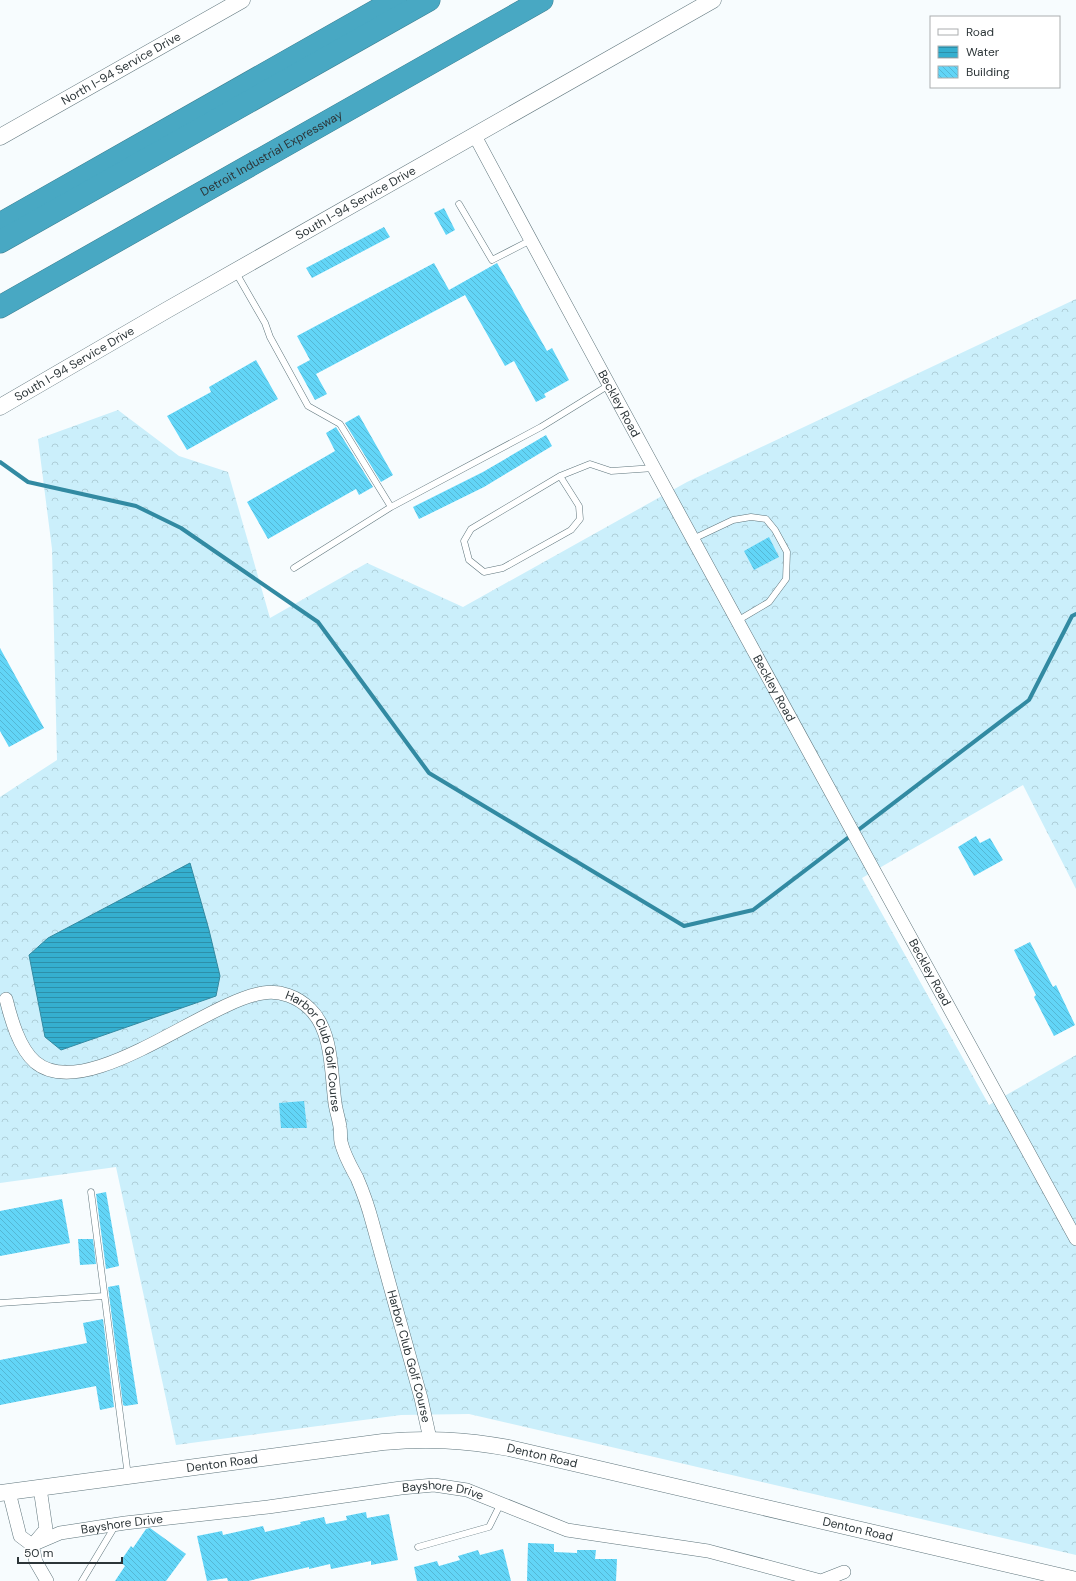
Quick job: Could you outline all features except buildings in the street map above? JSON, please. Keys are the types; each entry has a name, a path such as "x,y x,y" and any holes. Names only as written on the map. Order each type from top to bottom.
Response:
{"highway":[{"path":"0,224 395,0"},
{"path":"0,242 429,0"},
{"name":"Detroit Industrial Expressway","path":"0,306 542,0"}],"street":[{"name":"North I-94 Service Drive","path":"0,137 242,0"},
{"name":"South I-94 Service Drive","path":"0,407 235,271 713,0"},
{"name":"Beckley Road","path":"475,136 737,622 1076,1239"},
{"name":"Harbor Club Golf Course","path":"6,1000 12,1021 26,1052 43,1068 51,1072 59,1073 82,1071 103,1066 137,1051 226,1006 263,993 276,992 287,995 300,1000 311,1010 320,1023 327,1041 333,1078 335,1103 340,1126 341,1143 372,1221 421,1398 430,1439"},
{"name":"Denton Road","path":"5,1492 383,1442 430,1439 476,1442 509,1448 1076,1580"},
{"name":"Bayshore Drive","path":"32,1545 60,1533 268,1507 401,1488 434,1485 467,1490 566,1530 708,1551 821,1581 844,1572"},
{"path":"32,1545 46,1529 40,1488"},
{"path":"5,1492 20,1536 32,1545 36,1562 47,1581"}],"lane":[{"path":"459,204 492,260 531,240"},
{"path":"235,271 265,323 270,337 308,406 340,424 391,507"},
{"path":"294,568 391,507 541,427 609,385"},
{"path":"560,476 579,506 580,519 571,530 503,568 484,572 469,560 464,541 471,530 560,476 590,464 610,471 654,468"},
{"path":"692,539 733,520 751,517 766,519 775,530 787,552 786,579 769,602 737,622"},
{"path":"91,1192 128,1476"},
{"path":"0,1303 104,1296"},
{"path":"418,1547 489,1527 501,1503"},
{"path":"82,1581 116,1525"}],"green space":[{"path":"1076,299 1076,889 1023,785 862,878 989,1105 1076,1055 1076,1555 469,1414 401,1415 176,1445 116,1167 0,1183 0,797 57,760 52,549 38,439 118,410 179,456 228,472 270,618 367,563 463,607 687,482"}],"water":[{"path":"190,863 220,976 216,996 61,1050 45,1037 29,955 48,938"}],"waterway":[{"path":"0,462 28,482 136,506 181,528 318,622 429,773 684,926 753,910 1029,700 1072,616 1076,614"}]}
